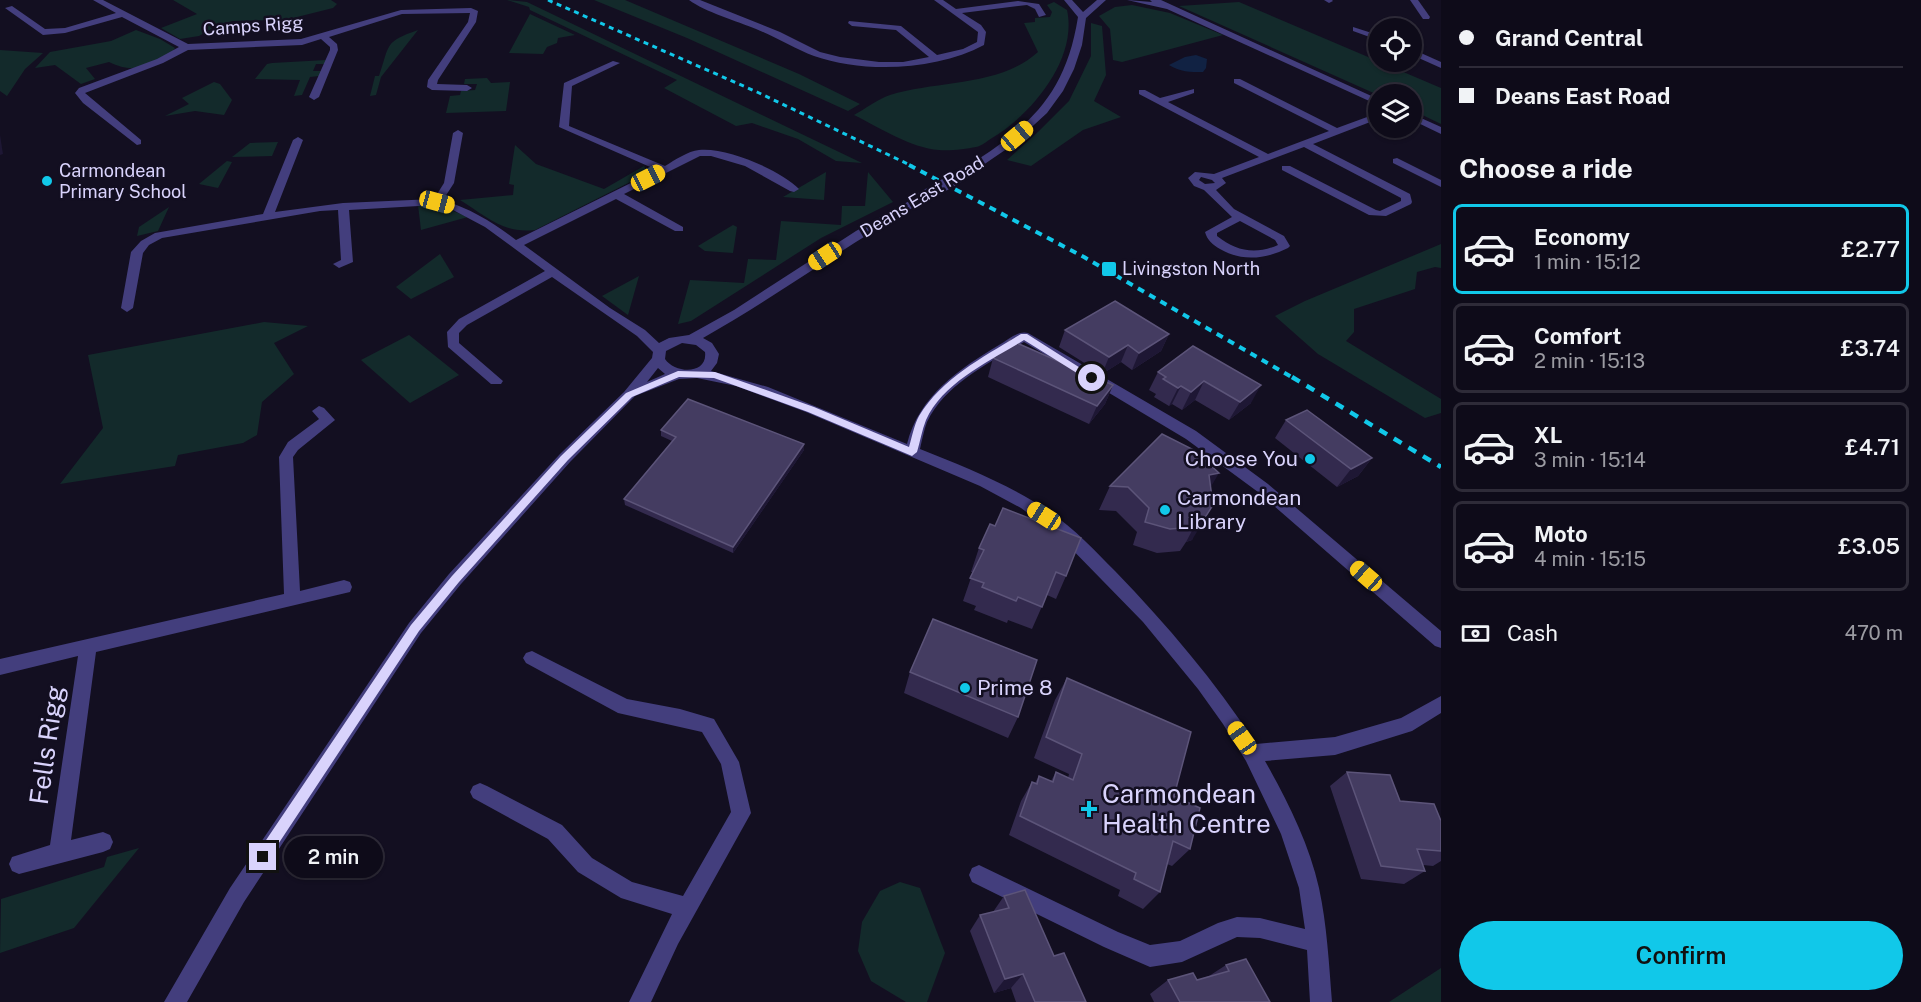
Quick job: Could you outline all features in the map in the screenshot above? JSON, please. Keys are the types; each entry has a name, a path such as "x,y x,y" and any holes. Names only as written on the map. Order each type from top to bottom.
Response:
{"street":[{"name":"Camps Rigg","path":"97,0 186,47"},
{"path":"693,0 777,34 817,54 840,60 879,65 903,65 936,58 966,51 981,43 983,38 978,27 938,0"},
{"path":"1068,0 1082,16 1102,0"},
{"path":"1085,0 1102,0"},
{"path":"1131,0 1175,10"},
{"path":"1154,0 1368,97"},
{"path":"1414,0 1426,16"},
{"path":"957,11 1029,1 1038,8 1042,15"},
{"path":"985,6 1001,18"},
{"path":"9,8 43,32 65,30 122,14"},
{"name":"Camps Rigg","path":"137,142 86,101 80,93 82,90 160,61 186,47 286,44 323,36 401,12 471,10 474,11 472,22 433,80 432,87 467,88"},
{"name":"Deans East Road","path":"692,339 738,314 860,233 963,174 1028,128 1054,97 1069,74 1076,56 1082,16"},
{"path":"852,23 901,24 936,58"},
{"path":"1356,29 1368,34"},
{"name":"Camps Rigg","path":"314,97 334,50 334,46 323,36"},
{"path":"1422,56 1441,65"},
{"path":"616,63 567,85 564,127 664,169"},
{"path":"1237,81 1336,131"},
{"path":"1160,101 1191,91"},
{"path":"1143,92 1267,157"},
{"path":"1240,217 1215,229 1211,232 1212,237 1236,252 1254,257 1284,246 1280,238 1230,211 1214,186 1267,157 1368,120"},
{"path":"1422,122 1441,131"},
{"path":"437,202 449,183 458,133"},
{"path":"268,216 298,140"},
{"path":"1304,143 1405,180 1441,184"},
{"path":"517,244 692,155 720,153 731,156 794,189"},
{"path":"1286,168 1373,213 1382,214 1407,202 1405,180 1397,161"},
{"path":"615,194 679,229"},
{"path":"127,308 137,252 145,243 170,231 343,206 437,202 475,217 517,244 606,311 641,333 673,341 692,339 700,341 740,383"},
{"path":"339,264 347,262 343,206"},
{"path":"496,381 453,344 453,332 463,322 554,271"},
{"name":"Deans East Road","path":"712,354 738,314"},
{"path":"641,333 659,355 664,369 678,374"},
{"path":"912,452 922,418 944,390 961,376 1024,336 1191,435 1263,488 1441,641"},
{"path":"179,998 237,895 415,628 455,579 565,458 629,395 659,355 673,341"},
{"path":"696,373 709,366 712,354"},
{"path":"629,395 678,374 715,375 811,410 1001,490 1061,529 1162,631 1210,693 1252,753 1280,808 1305,875 1316,942 1321,1002"},
{"path":"292,598 286,457 293,446 328,420"},
{"name":"Fells Rigg","path":"0,667 344,587"},
{"name":"Fells Rigg","path":"59,853 88,645"},
{"path":"532,658 624,707 680,717 708,725 730,762 741,813 687,908 640,1002"},
{"path":"1252,753 1335,746 1406,725 1441,704"},
{"path":"480,792 555,832 585,866 628,891 687,908"},
{"path":"19,864 103,842"},
{"path":"979,875 1111,940 1150,956 1182,951 1225,930 1237,927 1260,928 1316,942"}],"green space":[{"path":"173,0 331,0 337,4 333,8 285,20 233,21 218,25 199,36 180,39 161,28 197,14"},
{"path":"507,0 527,2 862,163 836,161 798,139 752,123 736,126 664,88 677,80 530,10 529,7"},
{"path":"594,0 625,0 799,74 860,104 848,111 687,38"},
{"path":"1054,2 1067,10 1069,29 1058,66 1048,84 1022,115 982,145 953,150 928,148 895,136 854,115 890,95 987,77 1022,63 1038,52 1024,23 1035,22 1035,18 1050,17 1052,12 1047,5"},
{"path":"1239,2 1368,57 1368,72 1403,72 1441,88 1441,124 1422,115 1422,84 1368,84 1368,91 1179,6"},
{"path":"1132,5 1170,13 1223,35 1122,62 1113,60 1110,29 1099,16 1115,7"},
{"path":"530,14 575,35 558,38 557,43 547,47 543,54 509,53"},
{"path":"1091,23 1102,26 1106,75 1094,101 1121,117 1083,130 1031,166 1007,160 1069,101 1091,56"},
{"path":"136,30 160,39 175,48 172,52 141,67 127,68 109,62 86,68 95,79 81,84 55,65 35,68 50,52 111,41"},
{"path":"418,30 381,77 376,95 370,96 375,76 379,76 390,46 399,38"},
{"path":"0,50 43,53 25,69 7,96 0,91"},
{"path":"326,60 325,64 316,64 313,71 322,71 319,76 310,77 302,95 294,96 300,80 255,79 267,64"},
{"path":"487,78 491,83 510,82 506,111 446,113 450,96 460,95 461,91 475,90 477,84 464,84 465,79"},
{"path":"214,82 220,84 232,100 224,115 195,111 165,116 189,104 182,98"},
{"path":"278,142 272,156 232,157 250,143"},
{"path":"515,145 536,164 604,189 644,166 647,171 644,175 535,230 513,229 495,222 460,200 513,195 514,185 509,184"},
{"path":"227,161 232,162 218,188 199,184"},
{"path":"826,172 824,200 783,197"},
{"path":"868,172 893,202 821,238 691,321 678,324 690,280 744,283 748,259 776,260 781,221 841,225 842,206 865,206"},
{"path":"418,205 453,211 468,217 421,230"},
{"path":"169,207 158,231 137,236 139,227"},
{"path":"733,225 737,227 733,253 705,251 698,246"},
{"path":"1441,244 1441,268 1435,267 1417,272 1415,289 1354,309 1354,332 1346,341 1441,399 1441,413 1425,418 1318,354 1275,316 1305,301"},
{"path":"440,254 454,277 411,299 396,287"},
{"path":"639,276 628,315 602,296"},
{"path":"264,322 308,326 274,343 294,374 262,402 257,435 243,443 178,455 175,466 60,484 103,428 88,355"},
{"path":"409,335 459,375 410,403 361,360"},
{"path":"139,848 74,928 0,953 1,899 104,867 107,857"},
{"path":"900,882 920,888 945,953 927,1002 906,1002 871,981 858,951 862,922 880,891"},
{"path":"1441,968 1441,1002 1389,1002"}],"water":[{"path":"1196,55 1207,59 1203,72 1189,72 1169,65 1185,57"}],"building":[{"path":"1115,301 1169,334 1139,353 1128,345 1109,357 1065,330"},
{"path":"1010,340 1113,385 1097,406 993,358"},
{"path":"1193,346 1261,385 1240,402 1204,381 1191,392 1181,386 1178,388 1163,379 1166,377 1158,372"},
{"path":"688,399 804,444 733,547 624,499 676,437 661,430"},
{"path":"1307,410 1372,458 1351,469 1286,420"},
{"path":"1162,434 1194,450 1219,473 1209,475 1213,505 1206,516 1190,523 1194,527 1170,529 1145,522 1149,508 1128,487 1110,486"},
{"path":"1003,508 1081,538 1066,576 1056,572 1042,607 1018,597 1016,601 982,587 984,583 970,578 984,550 979,548 990,524 995,526"},
{"path":"933,619 1037,660 1018,717 910,672"},
{"name":"Carmondean Health Centre","path":"1067,678 1191,732 1174,796 1200,808 1190,849 1173,841 1160,892 1134,879 1136,873 1020,816 1032,782 1037,784 1039,776 1053,782 1056,772 1073,780 1082,754 1046,737"},
{"path":"1347,772 1390,775 1400,801 1434,804 1441,821 1441,851 1417,849 1425,871 1381,866"},
{"path":"1025,890 1054,956 1064,953 1086,1002 1035,1002 1023,974 1005,979 980,915 1009,908 1004,896"},
{"path":"1246,959 1270,1002 1180,1002 1168,980 1193,973 1197,980 1229,971 1226,965"}],"railway":[{"path":"548,0 757,92 912,166"},
{"path":"909,165 1084,257 1295,379"},
{"path":"1292,377 1441,467"}],"place":[{"name":"Carmondean Primary School","path":"47,181"},
{"name":"Livingston North","path":"1109,269"},
{"name":"Choose You","path":"1310,459"},
{"name":"Carmondean Library","path":"1165,510"},
{"name":"Prime 8","path":"965,688"},
{"name":"Carmondean Health Centre","path":"1089,809"}],"route":[{"path":"263,857 415,628 455,579 565,458 629,395 678,374 715,375 811,410 912,452 922,418 944,390 961,376 1024,336 1092,378"}]}
